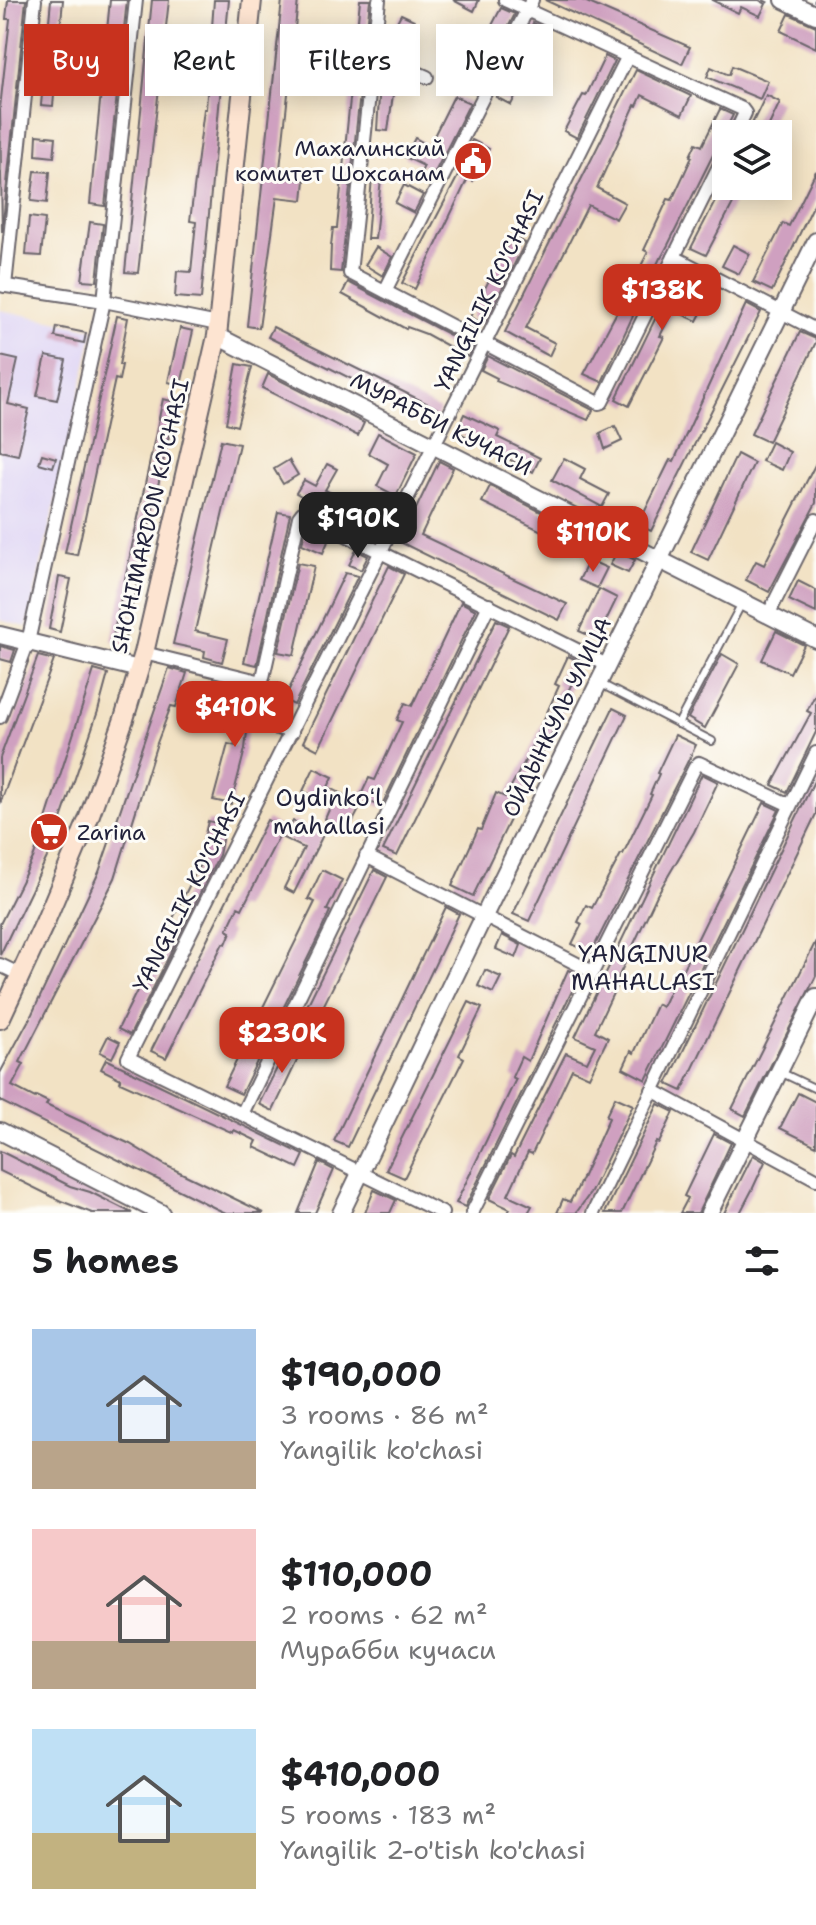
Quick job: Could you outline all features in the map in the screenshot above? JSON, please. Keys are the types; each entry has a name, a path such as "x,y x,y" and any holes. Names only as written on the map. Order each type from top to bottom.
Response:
{"main road":[{"name":"SHOHIMARDON KO'CHASI","path":"0,1019 88,820 142,661 217,330 252,0"}],"street":[{"path":"35,0 3,285 104,301 217,330"},
{"path":"0,717 28,642 104,301 136,0"},
{"path":"376,24 379,0"},
{"path":"505,0 530,5 628,56 742,109 745,113 742,120"},
{"path":"784,0 816,15"},
{"path":"385,291 530,5"},
{"name":"YANGILIK KO'CHASI","path":"242,1114 128,1058 628,56"},
{"path":"420,74 427,77"},
{"path":"368,96 350,271 600,403 712,180"},
{"name":"ОЙДЫНКУЛЬ УЛИЦА","path":"341,1213 816,241"},
{"path":"674,257 816,330"},
{"name":"МУРАББИ КУЧАСИ","path":"217,330 434,446 816,639"},
{"path":"292,732 256,722 300,513 607,665"},
{"path":"768,615 816,520"},
{"path":"442,1213 242,1114 489,605"},
{"path":"0,635 262,682"},
{"path":"593,1213 816,753"},
{"path":"472,1213 698,764 790,805"},
{"path":"366,856 593,972"},
{"path":"0,965 21,975"},
{"path":"709,1213 816,998"},
{"path":"652,1090 816,1179"},
{"path":"0,1131 160,1213"}],"lane":[{"path":"678,724 743,602"},
{"path":"599,683 712,741"},
{"path":"780,1072 816,1089"}],"shaded area":[{"path":"0,310 94,329 27,627 0,620"}],"building":[{"path":"8,0 26,0 2,232 0,108 10,19 6,19"},
{"path":"51,0 63,0 61,24 49,24"},
{"path":"110,0 127,0 124,24 108,24"},
{"path":"152,0 169,0 166,24 150,24"},
{"path":"214,0 229,0 227,24 212,24"},
{"path":"282,0 298,0 295,24 280,24 280,96 288,96 279,178 305,180 303,200 277,197 259,328 247,326"},
{"path":"360,0 370,0 367,24 358,24"},
{"path":"453,0 479,0 474,11"},
{"path":"545,0 582,0 690,47 682,64"},
{"path":"712,0 759,0 766,4 760,16 741,7 738,13"},
{"path":"501,8 515,14 510,24 493,24"},
{"path":"401,14 414,20 412,24 396,24"},
{"path":"789,14 816,26 816,48 781,31"},
{"path":"605,56 615,61 577,138 564,131 583,95 586,96"},
{"path":"732,66 768,81 760,99 707,77 711,67 729,75"},
{"path":"636,70 691,96 682,115 642,95 635,105 597,188 625,203 616,219 588,205 526,328 555,343 549,356 505,332"},
{"path":"145,71 145,96 158,96 138,273 125,272"},
{"path":"766,95 780,102 772,120 754,120"},
{"path":"42,96 54,96 53,106 41,105"},
{"path":"101,96 117,96 105,206 90,204"},
{"path":"207,96 220,96 201,299 175,297 177,271 191,272 196,222 190,221"},
{"path":"350,96 360,96 341,272 330,271 333,228 337,228"},
{"path":"379,96 393,96 388,131 377,130"},
{"path":"454,96 470,103 431,180 420,174 424,166 405,157 415,138 429,146"},
{"path":"497,96 516,96 511,105"},
{"path":"720,109 733,115 730,120 715,120"},
{"path":"712,125 712,157 602,382 584,374 648,252 644,250 668,199 672,200 696,143 702,146"},
{"path":"37,135 56,137 54,157 36,155"},
{"path":"472,140 489,149 473,181 468,178 415,289 402,283 459,174 456,172"},
{"path":"35,171 50,172 47,203 31,201"},
{"path":"816,171 816,200 772,291 753,282 783,223 789,226"},
{"path":"372,177 381,178 375,239 367,239"},
{"path":"404,185 423,195 414,213 395,203"},
{"path":"716,200 735,200 706,255 691,248"},
{"path":"29,217 45,219 41,256 26,255"},
{"path":"90,222 103,224 97,281 82,280"},
{"path":"512,236 525,243 484,324 470,317"},
{"path":"733,245 750,254 739,274 722,266"},
{"path":"376,247 392,257 383,276 365,265"},
{"path":"679,270 693,277 686,289 708,300 697,321 673,310 660,336 664,337 629,406 616,399"},
{"path":"348,282 473,347 468,357 426,334 406,329 342,294"},
{"path":"746,304 761,312 651,531 638,525 670,460 674,461"},
{"path":"117,316 128,318 119,380 115,379 77,555 65,553"},
{"path":"57,327 86,333 84,343 55,337"},
{"path":"273,327 440,410 435,421 268,337"},
{"path":"180,328 193,331 181,385 168,382"},
{"path":"800,332 816,339 816,342 768,442 751,434"},
{"path":"0,356 18,360 8,404 29,409 18,455 0,451"},
{"path":"46,356 66,360 57,400 37,396"},
{"path":"488,356 593,410 588,420 496,381 497,378 481,370"},
{"path":"237,364 252,367 237,426 226,423"},
{"path":"268,374 364,423 358,436 262,388"},
{"path":"163,399 176,402 124,644 112,641"},
{"path":"464,414 500,431 497,437 540,458 533,472 456,431"},
{"path":"615,426 622,441 605,449 600,433"},
{"path":"378,433 417,453 396,496 377,486 388,464 368,453"},
{"path":"221,440 239,444 195,631 228,639 222,662 204,657 205,651 173,644"},
{"path":"771,442 790,452 782,470 762,461"},
{"path":"42,454 56,458 53,467 39,463"},
{"path":"737,454 754,463 708,560 691,552"},
{"path":"564,458 585,469 580,479 609,494 602,507 552,480"},
{"path":"289,460 298,475 283,484 274,469"},
{"path":"439,461 453,468 421,535 567,604 559,620 400,542"},
{"path":"816,463 816,503 769,592 746,580 756,561 764,565"},
{"path":"327,464 337,469 325,490 347,501 350,496 387,515 375,539 296,493 304,480 315,486"},
{"path":"490,486 598,541 591,555 482,502"},
{"path":"278,512 290,514 257,665 244,662"},
{"path":"306,525 330,537 323,553 302,544"},
{"path":"356,550 368,556 361,570 349,565"},
{"path":"617,551 635,560 628,573 610,565"},
{"path":"589,560 607,568 597,588 579,580"},
{"path":"298,563 314,566 294,655 278,652"},
{"path":"389,566 404,574 318,750 303,742"},
{"path":"345,573 358,576 294,705 284,700"},
{"path":"59,577 71,579 60,632 49,629"},
{"path":"798,581 816,590 816,613 789,600"},
{"path":"599,589 617,598 597,639 579,631"},
{"path":"461,602 476,610 381,807 360,797 369,778 375,780 402,722 397,720 405,703 412,706"},
{"path":"496,620 509,626 397,856 383,850"},
{"path":"776,631 804,645 790,673 762,660"},
{"path":"0,646 15,650 11,662 0,659"},
{"path":"722,654 739,664 705,728 688,718"},
{"path":"38,656 54,660 0,804 0,758"},
{"path":"568,656 581,662 568,692 571,694 473,896 452,886 496,793 505,797 524,763 559,686 555,684"},
{"path":"169,668 187,673 176,707 171,706 157,743 115,878 20,1062 24,1064 12,1086 264,1213 226,1213 0,1101 0,1073 32,1014 99,872"},
{"path":"94,670 108,674 98,711 50,851 0,955 0,924 34,856"},
{"path":"236,685 252,689 245,749 231,804 213,800 228,744 236,746 242,722 234,720 239,700 233,699"},
{"path":"816,693 816,732 787,792 772,785 811,713 807,711"},
{"path":"613,708 627,715 529,921 513,914"},
{"path":"675,735 696,745 591,953 572,944 582,924 578,922 586,905 592,908 623,854 652,795 657,773"},
{"path":"314,768 333,777 328,787 362,804 348,831 325,819 331,805 303,791"},
{"path":"702,774 718,782 694,832 657,895 614,986 595,1031 608,1038 589,1077 572,1069 532,1154 528,1152 508,1195 532,1206 528,1213 508,1213 510,1209 489,1199 511,1155 514,1157 566,1053 587,1062 595,1046 575,1037"},
{"path":"816,777 816,814 682,1091 667,1084"},
{"path":"764,803 779,810 646,1080 623,1068 631,1051 634,1053 657,1004 662,1007 677,981"},
{"path":"267,820 288,831 293,821 323,835 294,893 284,888 304,848 279,836 242,909 238,907 227,930 231,932 226,944 223,943 166,1058 151,1051"},
{"path":"208,821 225,825 219,855 130,1035 118,1029 204,856 200,856"},
{"path":"322,870 342,880 327,910 330,911 321,931 241,1094 224,1086 315,902 308,899"},
{"path":"374,870 387,877 317,1019 304,1012"},
{"path":"446,907 459,914 348,1147 334,1141"},
{"path":"502,935 521,945 516,958 496,949"},
{"path":"816,941 816,976 745,1116 732,1109"},
{"path":"485,970 501,977 493,993 478,986"},
{"path":"568,970 580,975 465,1207 456,1203 516,1079 512,1077 521,1057 528,1061"},
{"path":"469,1002 482,1008 459,1055 464,1058 404,1178 386,1170"},
{"path":"108,1036 120,1042 112,1058 100,1052"},
{"path":"292,1038 305,1044 273,1111 259,1104"},
{"path":"106,1059 304,1155 298,1168 254,1147 257,1141 120,1082 121,1079 101,1069"},
{"path":"798,1093 816,1102 816,1146 780,1128"},
{"path":"615,1097 633,1105 591,1192 576,1213 557,1213 563,1199 570,1202 578,1187 609,1118 606,1116"},
{"path":"658,1104 674,1112 659,1143 656,1142 622,1213 605,1213"},
{"path":"714,1134 731,1143 698,1213 680,1213 688,1198 684,1196"},
{"path":"0,1151 132,1213 92,1213 61,1201 0,1171"},
{"path":"753,1155 765,1162 752,1190 740,1213 724,1213"},
{"path":"319,1162 334,1170 315,1213 298,1213"},
{"path":"374,1190 396,1200 390,1213 365,1213"}],"place":[{"name":"Махалинский комитет Шохcанам","path":"473,161"},
{"name":"Zarina","path":"49,832"}],"district":[{"name":"Oydinkoʻl mahallasi","path":"329,812"},
{"name":"YANGINUR MAHALLASI","path":"643,968"}]}
